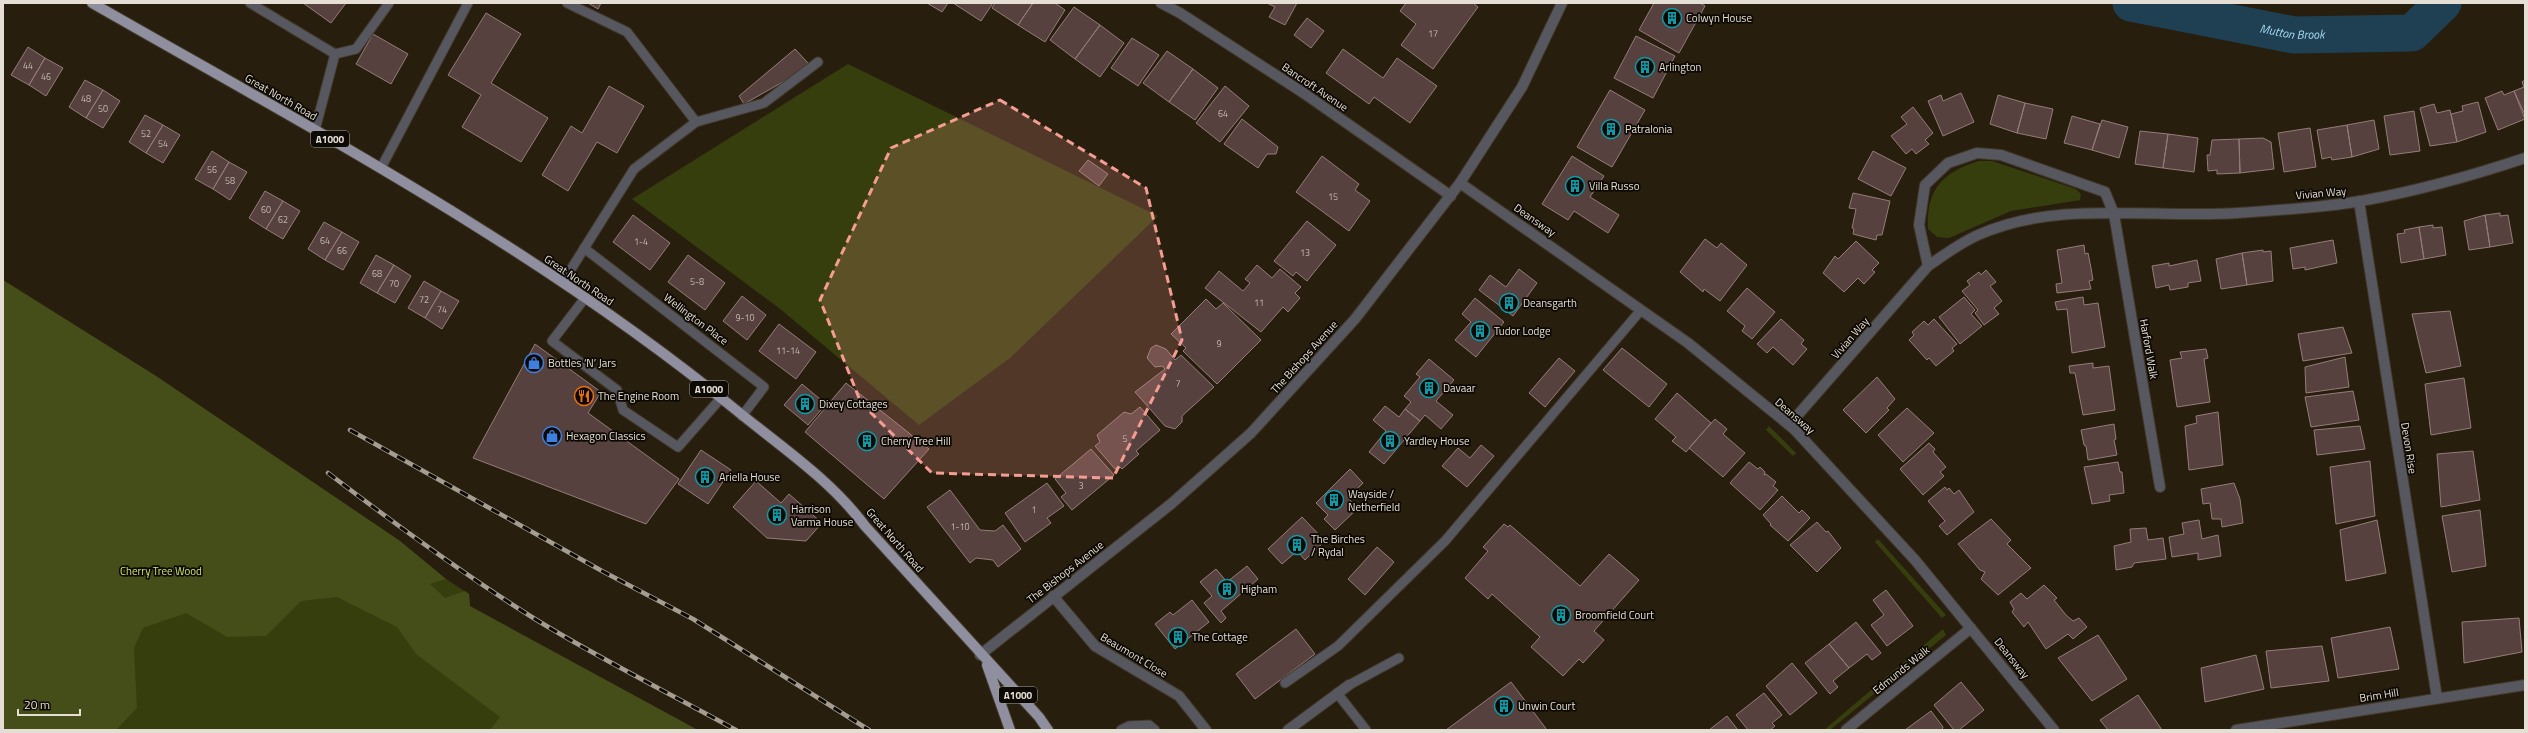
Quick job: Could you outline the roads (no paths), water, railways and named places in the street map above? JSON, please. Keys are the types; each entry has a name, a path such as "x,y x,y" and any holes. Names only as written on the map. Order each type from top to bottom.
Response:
{"main road":[{"name":"Great North Road","path":"92,3 381,168 563,282 721,398 848,503 865,526 983,658 1039,717 1048,730"},
{"name":"Great North Road","path":"983,658 1010,730"}],"street":[{"name":"Bancroft Avenue","path":"1161,3 1180,13 1305,94 1451,196"},
{"name":"The Bishops Avenue","path":"983,658 1053,596 1171,504 1250,433 1355,319 1460,183 1522,87 1562,3"},
{"path":"1928,266 1919,225 1925,185 1948,163 1977,153 2000,155 2105,192 2114,214"},
{"name":"Vivian Way","path":"1789,425 1928,266 1957,246 1979,235 2014,223 2074,214 2236,213 2359,201 2434,186 2525,158"},
{"name":"Deansway","path":"1460,183 1688,343 1789,425 1915,560 2054,730"},
{"name":"Devon Rise","path":"2359,201 2437,698"},
{"name":"Harford Walk","path":"2114,214 2160,488"},
{"name":"Beaumont Close","path":"1053,596 1094,646 1179,696 1206,730"},
{"name":"Edmunds Walk","path":"1846,730 1971,628"},
{"path":"1288,730 1349,684"},
{"name":"Brim Hill","path":"2236,730 2525,685"}],"lane":[{"path":"250,3 335,54 356,49 389,3"},
{"path":"381,168 468,3"},
{"path":"567,3 627,32 696,122"},
{"path":"315,130 335,54"},
{"path":"563,282 634,169 696,122 764,103 818,62"},
{"name":"Wellington Place","path":"584,248 764,386 742,416"},
{"path":"585,298 552,341 617,390 623,410 678,447 721,398"},
{"path":"1285,683 1338,646 1445,540 1642,310"},
{"path":"1349,684 1399,658"},
{"path":"1337,693 1366,730"},
{"path":"1121,730 1129,726 1149,725 1155,730"}],"waterway":[{"name":"Mutton Brook","path":"2131,3 2294,35 2412,33 2443,3"}],"railway":[{"path":"350,430 602,571 693,619 869,730"},
{"path":"328,473 430,548 535,619 609,662 736,730"}],"place":[{"name":"Colwyn House","path":"1672,18"},
{"name":"Arlington","path":"1645,67"},
{"name":"Patralonia","path":"1611,129"},
{"name":"Villa Russo","path":"1575,186"},
{"name":"Deansgarth","path":"1509,303"},
{"name":"Tudor Lodge","path":"1480,331"},
{"name":"Bottles ‘N’ Jars","path":"534,363"},
{"name":"Davaar","path":"1429,388"},
{"name":"The Engine Room","path":"584,396"},
{"name":"Dixey Cottages","path":"805,404"},
{"name":"Hexagon Classics","path":"552,436"},
{"name":"Cherry Tree Hill","path":"867,441"},
{"name":"Yardley House","path":"1390,441"},
{"name":"Ariella House","path":"705,477"},
{"name":"Wayside / Netherfield","path":"1334,500"},
{"name":"Harrison Varma House","path":"777,515"},
{"name":"The Birches / Rydal","path":"1297,545"},
{"name":"Higham","path":"1227,589"},
{"name":"Broomfield Court","path":"1561,615"},
{"name":"The Cottage","path":"1178,637"},
{"name":"Unwin Court","path":"1504,706"}],"park label":[{"name":"Cherry Tree Wood","path":"161,571"}]}
